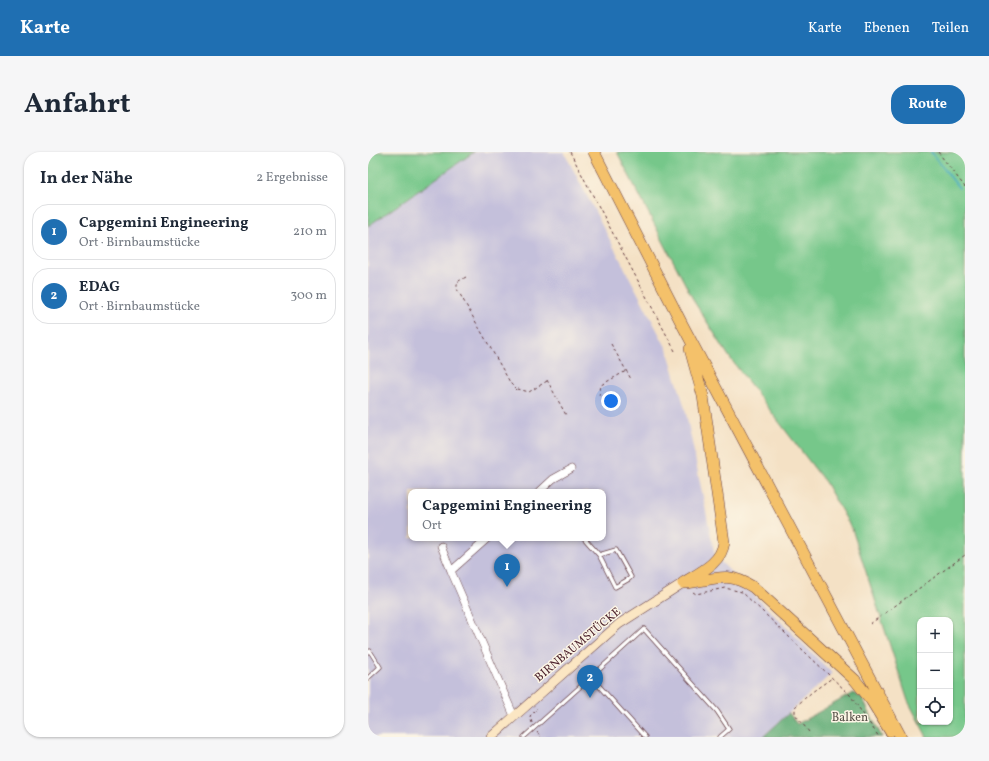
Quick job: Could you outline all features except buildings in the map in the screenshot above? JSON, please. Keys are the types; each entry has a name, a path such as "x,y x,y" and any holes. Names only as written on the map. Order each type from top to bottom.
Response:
{"main road":[{"path":"594,152 682,324 901,737"},
{"path":"682,324 703,396 724,542 722,554 715,561 683,584"},
{"path":"683,584 701,582 724,576 740,580 753,587 855,680 871,700 894,737"}],"street":[{"path":"543,489 553,479 571,469"},
{"path":"451,571 485,541"},
{"path":"441,546 514,716"},
{"name":"BIRNBAUMSTÜCKE","path":"492,737 619,624 683,584"}],"lane":[{"path":"587,541 599,554 615,587 631,577 616,550 599,554"},
{"path":"524,737 644,629 717,711 729,729 720,737"},
{"path":"368,652 370,651 380,667 368,678"},
{"path":"591,677 645,737"}],"path":[{"path":"570,152 675,351"},
{"path":"938,152 965,186"},
{"path":"466,277 457,282 457,288 511,384 518,391 518,389 529,392 547,381 566,414"},
{"path":"611,344 631,379"},
{"path":"599,396 601,385 626,371"},
{"path":"870,624 965,555"},
{"path":"683,584 696,594 725,588 742,592 850,695 879,737"},
{"path":"809,732 794,714 795,707 812,692 833,678"},
{"path":"530,702 537,709 530,716 541,737"}],"shaded area":[{"path":"474,152 564,152 667,349 685,408 715,556 832,673 763,737 368,737 368,226"}],"green space":[{"path":"368,152 474,152 368,226"},
{"path":"617,152 965,152 965,737 927,737 921,725 953,725 953,617 917,617 917,718 908,701 852,529 825,482 730,358 695,303"},
{"name":"Balken","path":"853,693 862,698 882,737 763,737 789,713 797,724"}],"waterway":[{"path":"931,152 959,188"}],"place":[{"name":"Capgemini Engineering","path":"507,587"},
{"name":"EDAG","path":"590,698"}]}
